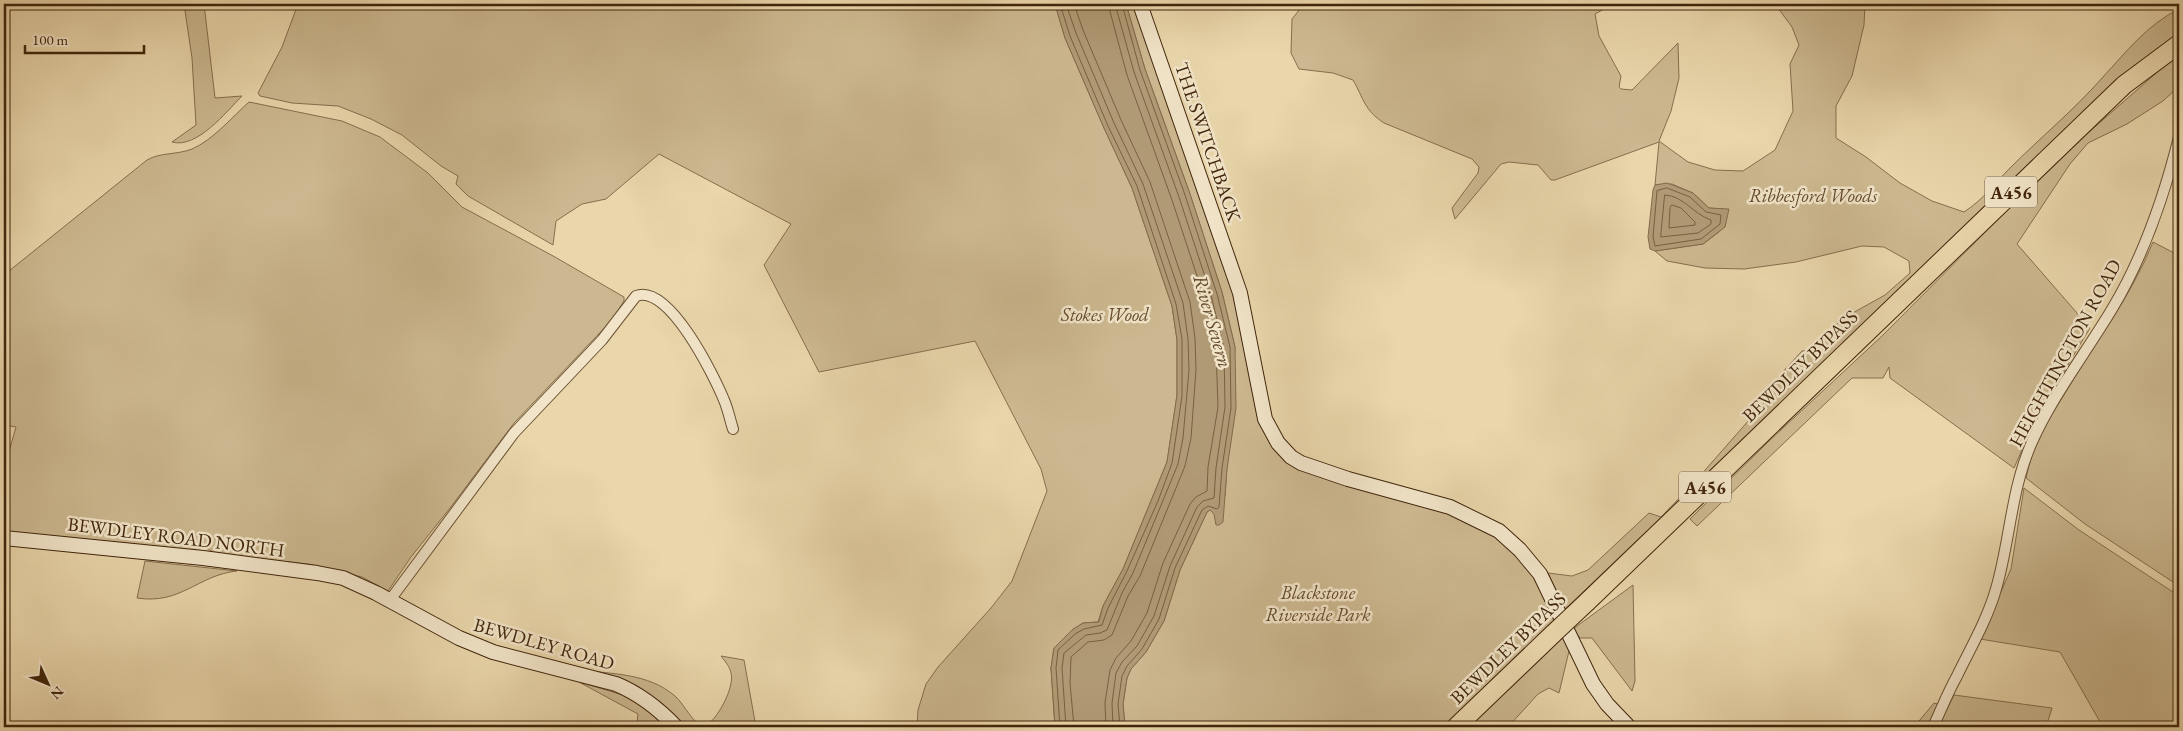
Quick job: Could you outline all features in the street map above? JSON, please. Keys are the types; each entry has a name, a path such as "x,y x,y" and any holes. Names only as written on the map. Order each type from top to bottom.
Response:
{"highway":[{"name":"BEWDLEY BYPASS","path":"1456,727 2124,85 2179,44"}],"main road":[{"name":"THE SWITCHBACK","path":"1140,4 1240,293 1265,419 1278,443 1291,457 1301,463 1348,479 1450,507 1499,531 1520,550 1540,574 1593,684 1607,704 1629,727"},
{"name":"BEWDLEY ROAD NORTH","path":"4,538 202,558 342,578"},
{"name":"BEWDLEY ROAD","path":"342,578 390,600 459,638 493,652 616,684 633,691 657,708 676,727"}],"street":[{"name":"HEIGHTINGTON ROAD","path":"1933,727 1984,623 1992,601 2005,551 2014,495 2031,443 2057,396 2112,310 2128,280 2158,214 2179,137"},
{"path":"390,600 514,433 602,340 636,296 642,294 652,296 668,308 682,325 715,379 725,402 733,430"}],"green space":[{"path":"184,4 204,4 215,98 242,96 210,128 201,135 182,143 172,142 196,125 192,58"},
{"name":"Stokes Wood","path":"298,4 1055,4 1065,38 1132,188 1172,306 1177,340 1177,395 1167,462 1123,569 1103,606 1098,622 1083,623 1072,630 1054,648 1051,668 1055,727 917,727 918,710 926,684 938,667 991,608 1012,581 1047,491 1041,469 975,341 819,372 764,265 791,224 659,154 606,199 582,204 556,221 553,245 468,196 456,184 458,176 441,166 402,135 371,119 338,106 292,103 260,96 258,93 282,47"},
{"name":"Blackstone Riverside Park","path":"1126,4 1133,4 1235,286 1264,432 1277,447 1466,519 1505,542 1535,576 1557,617 1443,727 1125,727 1123,704 1127,678 1131,669 1146,652 1164,621 1180,570 1207,512 1210,510 1214,514 1225,496 1235,347 1222,292 1190,194 1145,69"},
{"name":"Ribbesford Woods","path":"1304,4 1613,4 1595,14 1599,36 1621,76 1619,87 1621,89 1632,90 1678,43 1679,78 1671,111 1659,141 1688,162 1715,170 1743,171 1775,150 1793,111 1790,64 1799,45 1792,27 1775,4 1865,4 1864,25 1852,76 1836,106 1836,138 1866,157 1900,183 1932,201 1964,212 1983,197 2010,168 2081,101 2138,39 2157,22 2179,9 2179,34 2125,75 2058,136 1970,223 1565,609 1548,573 1572,576 1588,570 1649,513 1661,517 1691,486 1772,394 1779,376 1802,351 1811,350 1842,319 1885,295 1910,273 1909,261 1884,247 1862,246 1796,262 1744,269 1705,268 1667,261 1655,251 1703,244 1719,232 1724,209 1709,208 1693,193 1672,184 1655,185 1659,142 1555,180 1551,180 1538,165 1509,162 1501,164 1455,219 1452,208 1478,173 1479,167 1472,159 1384,123 1368,109 1353,80 1333,73 1299,69 1291,53 1292,19"},
{"path":"2179,53 2179,83 2176,89 2163,101 2127,124 2088,143 2070,164 2017,244 2090,328 2037,416 2014,468 1890,378 1889,367 1883,378 1852,378 1697,526 1690,519 1768,442 1883,335 2056,161"},
{"path":"249,102 342,121 380,137 428,173 462,207 624,297 624,301 611,321 514,423 411,557 388,591 362,577 308,564 214,554 206,548 190,551 4,531 4,469 16,427 4,425 4,275 147,160 152,157 186,151 200,145 215,134"},
{"path":"2153,242 2178,255 2179,246 2179,586 2085,524 2026,478 2036,445 2046,425 2123,301"},
{"path":"2024,488 2079,530 2179,596 2179,727 2103,727 2060,652 1980,639 2011,569"},
{"path":"145,561 237,571 211,578 178,594 152,599 137,598"},
{"path":"1633,585 1635,681 1632,691 1592,638 1580,638 1573,629"},
{"path":"1564,636 1570,647 1559,693 1549,688 1538,694 1508,727 1469,727"},
{"path":"721,656 744,660 756,727 704,727 714,718 724,703 732,679 727,664"},
{"path":"579,670 629,676 664,688 679,700 696,722 704,727 684,727 654,698"},
{"path":"579,682 630,697 647,706 667,727 630,727 637,722 638,714"},
{"path":"1954,695 2052,708 2046,727 1938,727"},
{"path":"1934,703 1940,705 1931,727 1914,727"}],"water":[{"name":"River Severn","path":"1055,4 1126,4 1145,69 1190,194 1222,292 1235,347 1236,408 1227,469 1223,522 1216,525 1214,514 1210,510 1207,512 1180,570 1164,621 1146,652 1131,669 1127,678 1123,704 1125,727 1055,727 1051,668 1054,648 1072,630 1083,623 1099,622 1103,606 1123,569 1167,462 1177,395 1177,340 1172,306 1132,188 1065,38"},
{"path":"1667,183 1693,193 1709,208 1729,209 1725,227 1703,244 1655,251 1650,249 1648,237 1653,190 1655,185"}]}
